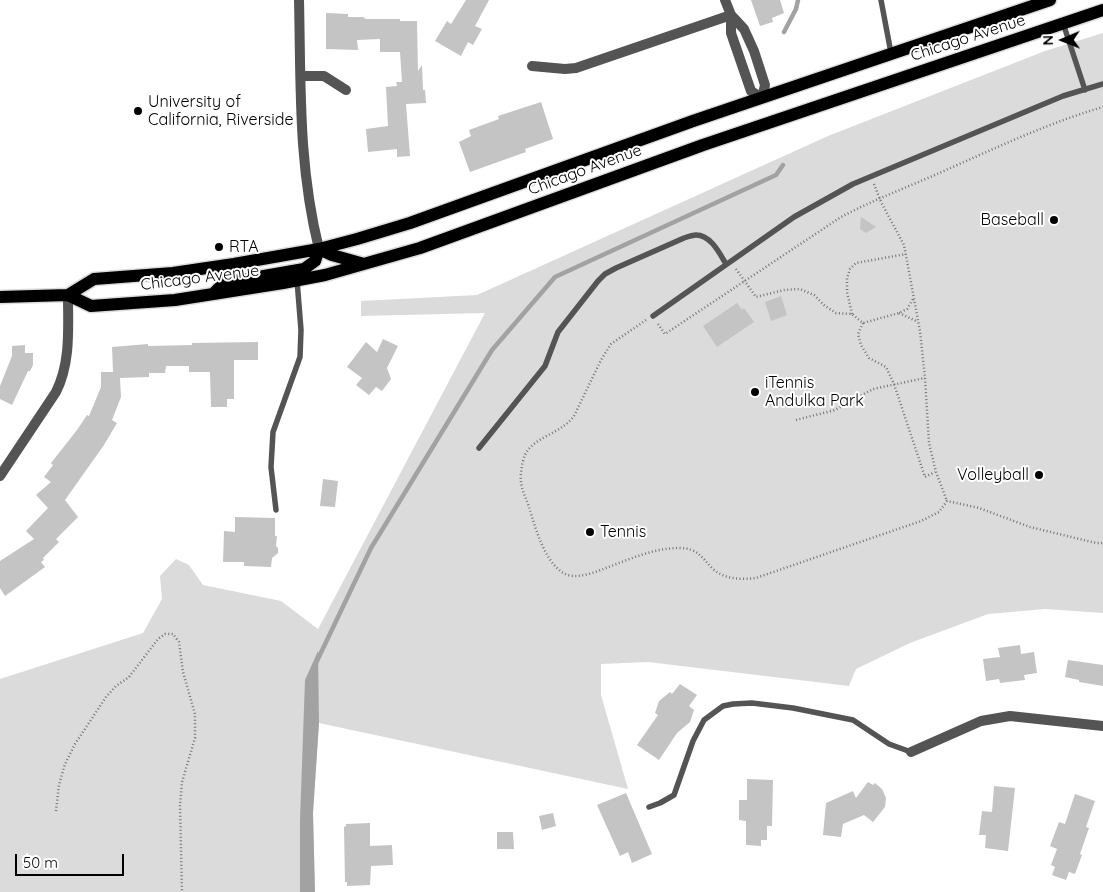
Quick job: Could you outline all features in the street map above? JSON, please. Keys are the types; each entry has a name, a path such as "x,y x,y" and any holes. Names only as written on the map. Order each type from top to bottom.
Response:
{"main road":[{"name":"Chicago Avenue","path":"68,295 94,279 174,273 280,257 319,250 410,223 603,152 1050,0"},
{"name":"Chicago Avenue","path":"0,297 68,295 91,306 175,300 297,280 365,264 420,248 703,145 1103,10"},
{"path":"214,294 224,283 304,269 315,261 319,250 365,264"}],"street":[{"path":"299,0 302,136 305,175 310,214 319,250"},
{"path":"725,0 731,15 744,29 754,51 766,85 762,98 751,92 731,33 731,15"},
{"path":"532,66 576,68 731,15"},
{"path":"301,76 324,76 346,90"},
{"path":"0,476 56,392 62,378 68,340 68,295"},
{"path":"911,752 980,721 1010,716 1103,726"}],"lane":[{"path":"880,0 892,53"},
{"path":"1063,23 1085,90"},
{"path":"653,316 794,217 853,184 1063,96 1103,84"},
{"path":"479,448 545,366 558,332 589,291 605,274 696,235 704,237 728,262"},
{"path":"276,510 271,467 273,432 300,357 301,330 297,280"},
{"path":"649,807 660,804 674,794 693,741 704,720 723,706 752,703 792,708 853,720 889,744 911,752"}],"path":[{"path":"947,501 939,512 921,521 756,578 744,580 730,578 714,570 698,552 686,548 668,548 654,551 586,575 571,576 548,558 522,491 520,479 525,455 536,442 558,432 574,416 601,360 611,344 653,316 664,334 841,217 1040,128 1070,116 1103,107"},
{"path":"871,176 906,254 918,322 925,378 929,444 936,472 947,501"},
{"path":"852,314 847,292 847,278 850,269 856,263 906,254"},
{"path":"728,262 756,298 784,290 800,289 814,296 836,313 852,314 863,323"},
{"path":"863,323 899,313 907,308 913,298"},
{"path":"899,313 918,322"},
{"path":"863,323 858,334 861,345 869,358 886,367 894,384 925,477 936,472"},
{"path":"796,420 835,410 873,389 925,378"},
{"path":"947,501 979,508 1030,527 1103,543"},
{"path":"56,811 59,785 65,764 80,736 106,697 116,686 129,677 158,639 165,634 173,634 179,642 183,672 195,714 195,738 182,782 180,805 182,892"}],"shaded area":[{"path":"1103,33 1103,613 1045,609 988,614 910,643 856,669 849,686 648,662 601,664 601,695 628,789 319,723 313,813 315,892 0,892 0,679 143,633 162,599 160,576 176,559 189,565 203,585 281,601 318,629 485,313 361,316 361,301 477,295 828,136 1045,51"},
{"path":"318,651 319,723 313,813 315,892 300,892 300,820 305,680"}],"building":[{"path":"466,0 489,0 475,26 482,29 473,45 468,42 461,56 435,41 447,21 451,24"},
{"path":"751,0 780,0 784,13 772,18 773,22 760,26"},
{"path":"326,13 348,14 348,17 363,17 366,19 417,21 418,71 422,65 423,90 425,90 426,103 406,104 410,156 397,157 397,149 368,152 366,129 388,126 386,87 397,86 396,82 402,82 400,52 380,52 380,39 357,40 358,50 326,49"},
{"path":"541,102 553,139 525,149 526,152 470,172 459,142 471,136 469,130 499,119 498,116"},
{"path":"861,217 876,227 866,233 860,229"},
{"path":"781,296 787,315 771,321 765,302"},
{"path":"737,303 742,310 744,308 754,322 717,347 703,326"},
{"path":"383,339 398,346 387,368 391,379 382,391 376,387 369,395 356,385 362,378 347,367 366,342 377,352"},
{"path":"258,342 258,360 234,360 234,399 227,399 227,407 211,407 210,372 189,372 189,366 166,366 165,373 149,373 149,377 120,378 121,397 112,420 117,423 104,445 65,500 78,517 56,539 59,542 43,558 44,560 41,562 45,567 5,596 0,588 0,561 34,539 26,531 48,508 36,495 51,482 44,477 53,465 51,463 87,415 89,416 101,387 101,372 113,372 112,347 148,344 148,346"},
{"path":"25,345 25,353 33,353 33,365 30,371 28,371 12,405 0,399 0,386 12,356 12,346"},
{"path":"323,479 338,481 335,507 320,506"},
{"path":"235,517 275,518 275,536 277,536 276,546 278,553 272,558 271,567 244,566 244,562 223,562 224,531 235,532"},
{"path":"1020,645 1021,654 1034,652 1037,673 1024,675 1025,680 1000,683 999,679 986,681 983,659 1000,657 998,648"},
{"path":"1068,660 1103,665 1103,686 1079,682 1079,680 1065,677"},
{"path":"680,684 697,695 689,706 694,710 690,722 677,733 659,760 637,745 658,715 655,713 659,701 670,692 672,694"},
{"path":"747,779 773,780 772,826 767,826 767,840 761,840 761,846 746,845 746,821 739,820 739,800 747,800"},
{"path":"868,782 873,785 875,783 882,789 886,798 885,807 873,822 864,815 843,824 841,837 823,835 826,803 853,791 856,798"},
{"path":"994,786 1015,788 1008,851 985,848 986,835 979,835 982,811 992,812"},
{"path":"626,793 652,854 632,863 628,852 620,856 597,805"},
{"path":"1075,794 1095,801 1086,827 1089,828 1080,854 1082,855 1075,874 1069,872 1066,880 1052,875 1055,867 1051,865 1057,849 1050,846 1059,822 1065,824"},
{"path":"553,813 556,826 542,830 539,816"},
{"path":"370,823 370,846 392,845 393,865 371,866 370,885 347,886 347,882 345,882 344,827 346,824"},
{"path":"497,832 513,832 514,849 497,849"}],"waterway":[{"path":"784,32 796,9 798,0"},
{"path":"316,663 371,548 492,350 555,277 776,175 783,165"}],"place":[{"name":"University of California, Riverside","path":"138,111"},
{"name":"Baseball","path":"1054,220"},
{"name":"RTA","path":"219,247"},
{"name":"iTennis Andulka Park","path":"755,392"},
{"name":"Volleyball","path":"1039,475"},
{"name":"Tennis","path":"590,532"}]}
